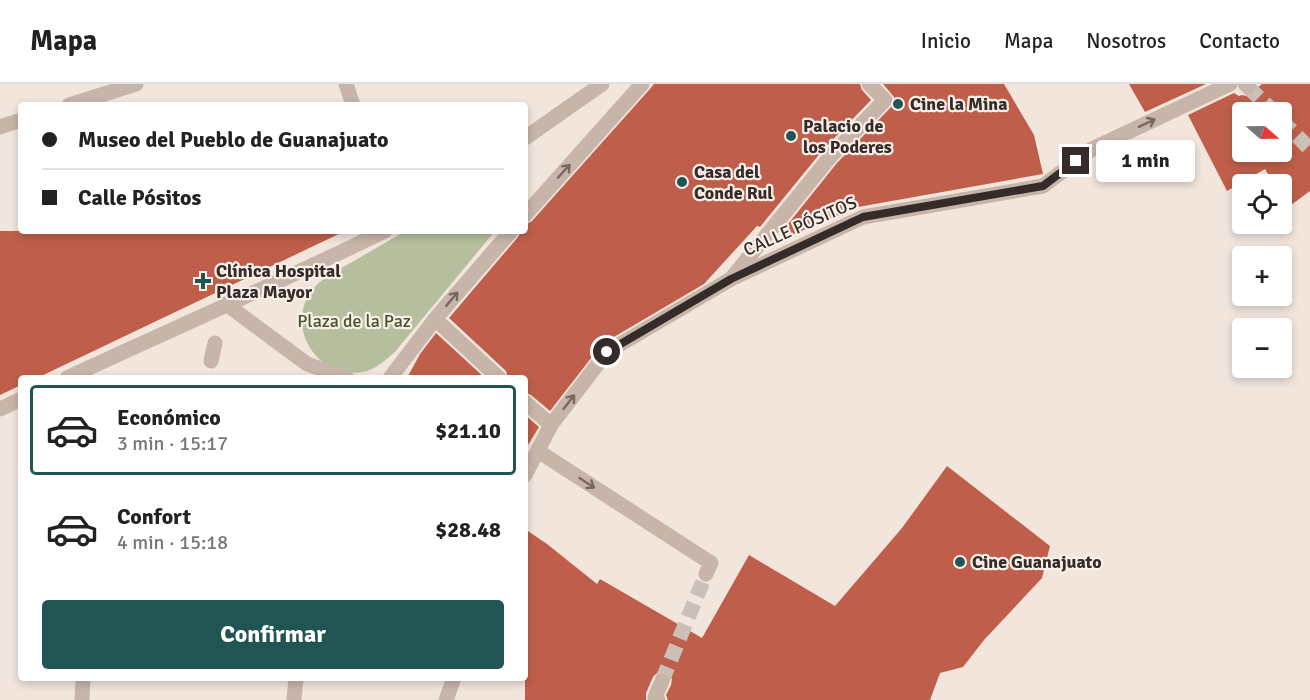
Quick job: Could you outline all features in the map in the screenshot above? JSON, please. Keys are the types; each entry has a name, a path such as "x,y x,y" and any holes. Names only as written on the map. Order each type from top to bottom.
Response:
{"street":[{"path":"79,102 136,84"},
{"path":"346,84 352,102"},
{"path":"528,136 602,84"},
{"path":"528,212 642,84"},
{"path":"731,279 830,157 885,100 869,84"},
{"name":"CALLE PÓSITOS","path":"528,469 551,425 607,352 731,279 863,217 1043,186 1092,149 1230,84"},
{"path":"0,127 18,121"},
{"path":"78,375 379,234"},
{"path":"392,375 435,319 508,234"},
{"path":"226,304 307,364 338,375"},
{"path":"435,319 496,375"},
{"path":"211,361 215,343"},
{"path":"0,409 18,400"},
{"path":"528,405 551,425"},
{"path":"538,451 708,569"},
{"path":"82,700 83,681"},
{"path":"294,700 296,681"},
{"path":"446,700 453,681"},
{"path":"658,700 656,697 662,681"}],"green space":[{"name":"Plaza de la Paz","path":"401,234 493,234 394,353 367,371 347,372 333,368 311,349 305,336 302,322 304,307 310,293 330,275"}],"building":[{"path":"654,84 860,84 871,100 822,151 760,227 757,226 704,284 602,344 550,411 528,394 528,375 507,375 506,371 449,318 520,234 528,234 528,223"},
{"path":"883,84 1004,84 1034,135 1043,174 858,207 787,237 780,234 837,163 895,102 894,97"},
{"path":"1129,84 1206,84 1145,112"},
{"path":"1262,84 1310,84 1310,191 1292,204 1292,174 1268,174 1265,169 1256,174 1232,174 1232,188 1227,191 1188,115 1234,93 1239,96 1251,96"},
{"path":"0,231 18,231 18,234 339,234 43,375 18,375 18,386 0,395"},
{"path":"436,333 482,375 409,375 420,354"},
{"path":"528,418 539,427 528,445"},
{"path":"947,466 1050,546 1042,578 984,640 963,667 940,673 930,700 668,700 666,695 672,679 662,671 653,677 646,693 646,700 525,700 525,681 528,681 528,531 597,584 600,579 702,638 749,555 835,606 902,528"}],"tunnel":[{"path":"1248,87 1264,102"},
{"path":"1292,131 1310,149"},
{"path":"662,681 706,574"}],"place":[{"name":"Cine la Mina","path":"898,104"},
{"name":"Palacio de los Poderes","path":"791,136"},
{"name":"Casa del Conde Rul","path":"682,182"},
{"name":"Clínica Hospital Plaza Mayor","path":"203,281"},
{"name":"Cine Guanajuato","path":"960,562"}],"route":[{"path":"607,352 731,279 863,217 1043,186 1076,161"}]}
